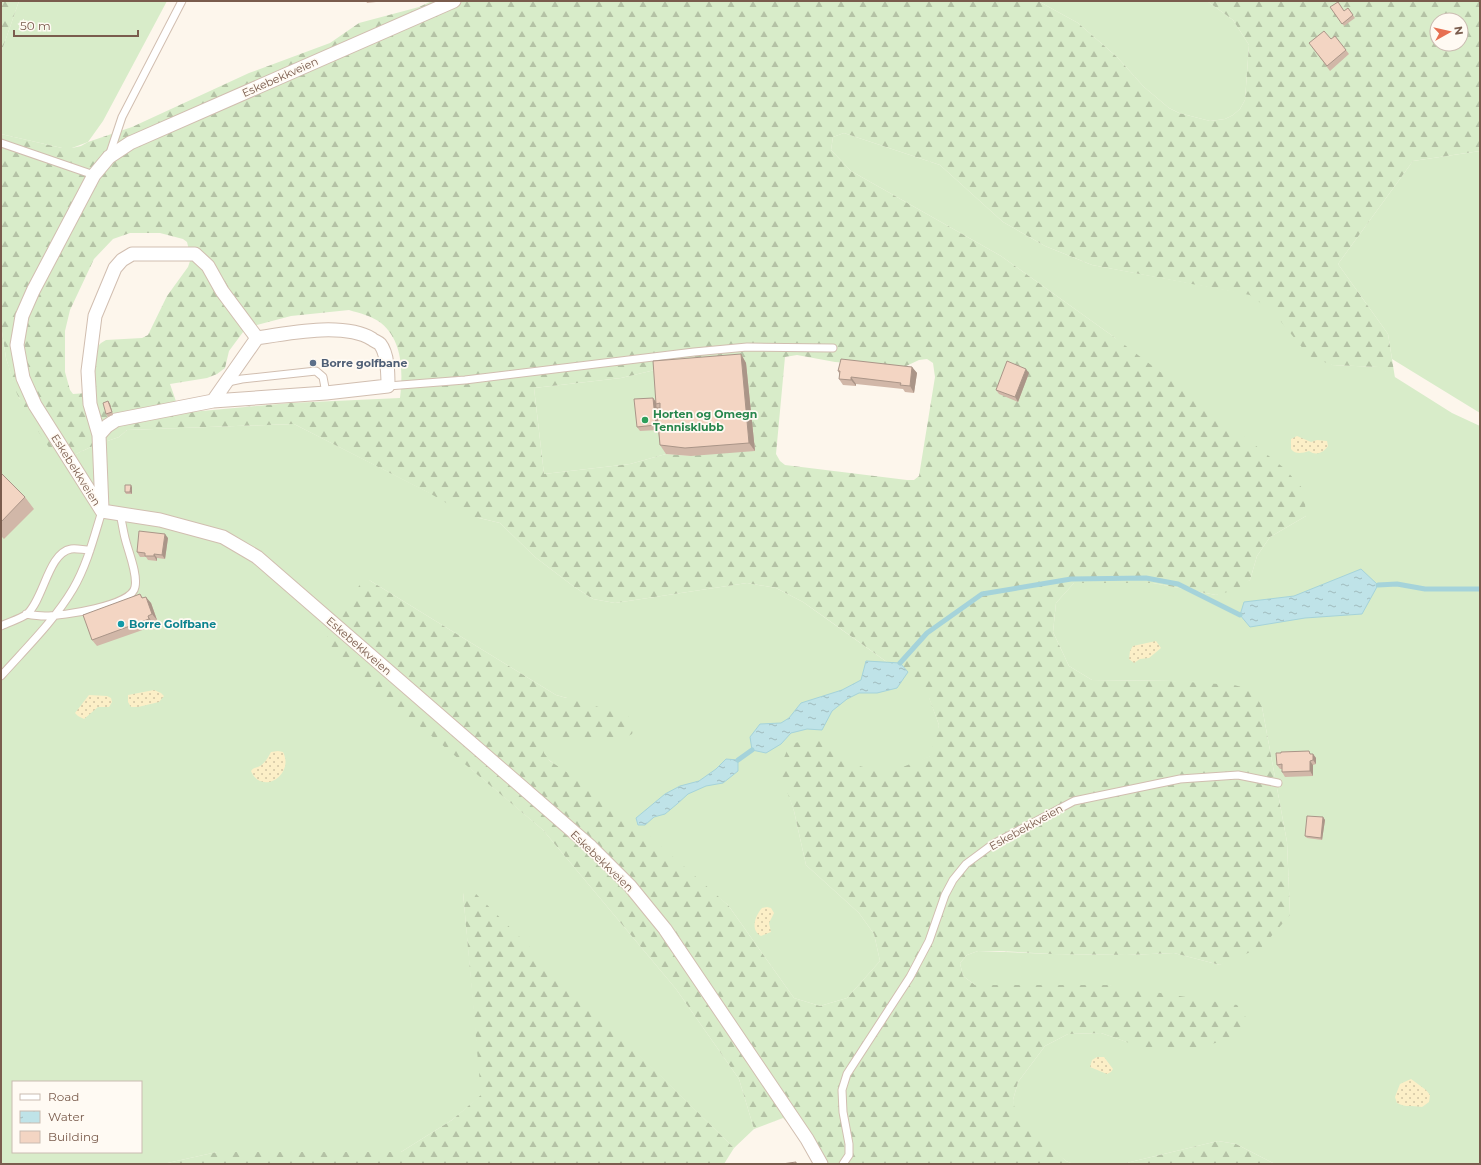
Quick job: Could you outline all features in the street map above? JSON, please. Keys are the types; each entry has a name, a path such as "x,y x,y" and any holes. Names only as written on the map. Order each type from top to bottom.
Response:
{"street":[{"name":"Eskebekkveien","path":"454,1 130,143 108,157 94,174 33,291 22,316 17,345 23,378 35,405 102,511 160,520 223,537 257,557 591,847 625,881 665,929 807,1139 821,1164"},
{"path":"102,511 99,436 90,404 88,371 95,316 115,268 122,260 132,254 195,254 208,266 222,291 258,338"},
{"path":"99,436 107,426 116,420 213,401 326,393 388,386 386,360 380,344 365,335 352,331 300,331 258,338 213,401"}],"lane":[{"name":"Eskebekkveien","path":"108,157 122,117 182,1"},
{"path":"1,143 94,174"},
{"path":"388,386 466,380 694,352 747,347 833,348"},
{"path":"226,382 316,371 323,377 326,393"},
{"path":"1,676 55,615 73,588 90,550 102,511"},
{"path":"26,614 44,616 96,608 118,602 134,592 136,586 135,576 120,514"},
{"path":"1,626 26,614 42,590 57,558 62,553 72,548 90,550"},
{"name":"Eskebekkveien","path":"843,1164 849,1154 849,1144 843,1112 842,1090 847,1074 910,977 929,941 945,895 953,880 966,864 993,844 1074,801 1180,779 1238,775 1278,783"}],"green space":[{"path":"1,1 19,1 1,53"},
{"path":"19,1 167,1 103,121 88,142 72,148 62,148 1,134 1,53"},
{"path":"432,1 1038,1 1078,23 1117,57 1144,87 1169,108 1179,113 1210,121 1225,119 1233,115 1240,109 1245,100 1249,45 1233,20 1207,1 1480,1 1480,151 1413,161 1338,264 1388,334 1395,378 1378,367 1332,365 1309,356 1274,313 1250,295 1092,265 1045,246 1003,222 940,165 844,133 833,137 831,150 851,171 1001,256 1114,337 1199,401 1284,468 1304,490 1306,516 1270,537 1257,556 1250,580 1235,590 1216,595 1153,583 1074,583 1056,603 1053,632 1069,666 1092,680 1173,681 1234,685 1253,690 1262,707 1287,842 1290,915 1262,947 1220,965 1174,953 1127,955 1052,954 999,951 978,951 967,955 960,963 963,976 975,985 1110,985 1237,1005 1247,1019 1238,1037 1196,1048 1152,1051 1101,1033 1068,1034 1045,1046 1018,1082 1013,1100 1016,1115 1066,1161 1073,1164 829,1164 783,1118 754,1129 739,1079 676,989 543,830 332,652 325,642 330,629 361,583 369,580 556,695 627,715 635,723 632,734 622,739 554,738 545,742 544,753 550,761 606,798 728,905 794,998 820,1006 847,998 880,961 874,934 859,913 806,865 794,811 779,769 790,744 817,738 833,743 855,765 888,773 930,756 939,725 929,698 898,670 827,619 803,602 776,588 747,583 615,603 593,599 573,586 535,557 500,523 467,515 431,494 294,424 127,430 119,437 93,446 74,455 52,452 34,425 17,394 6,358 1,325 1,134 62,148 81,146 88,142 132,127 249,73 330,43 359,23 419,7","holes":["130,233 160,233 183,239 187,242 191,258 188,267 167,296 148,335 142,338 106,340 101,343 95,349 87,393 73,394 70,390 65,372 65,331 70,310 94,259 113,239","349,310 370,317 381,323 394,339 400,358 400,398 290,403 180,413 170,384 207,378 217,374 225,368 229,351 246,328 291,316","797,355 835,362 904,367 919,360 927,359 933,363 935,377 919,476 914,480 907,480 785,465 780,461 776,454 785,357","659,369 691,456 666,454 630,464 544,474 534,388 621,378"]},
{"path":"1038,1 1207,1 1233,20 1249,45 1245,100 1240,109 1225,119 1210,121 1179,113 1169,108 1144,87 1117,57 1078,23"},
{"path":"844,133 940,165 1003,222 1045,246 1092,265 1232,291 1260,293 1332,365 1379,367 1452,413 1480,426 1480,1164 1275,1164 1236,1144 1218,1141 1122,1164 1073,1164 1066,1161 1014,1118 1013,1100 1018,1082 1045,1046 1068,1034 1101,1033 1127,1042 1111,985 975,985 963,976 960,963 967,955 978,951 1127,955 1174,953 1220,965 1290,915 1287,842 1262,707 1173,681 1092,680 1069,666 1053,632 1056,603 1074,583 1153,583 1216,595 1250,580 1257,556 1270,537 1306,516 1114,337 1001,256 851,171 831,150 833,137"},
{"path":"1480,151 1480,413 1392,359 1388,334 1338,264 1413,161"},
{"name":"Borre Golfbane","path":"1,325 6,358 19,398 74,455 93,446 119,437 127,430 294,424 479,518 500,523 535,557 573,586 593,599 615,603 747,583 776,588 803,602 898,670 925,686 939,725 934,751 931,756 886,776 780,768 794,811 806,865 859,913 874,934 880,961 847,998 820,1006 794,998 728,905 548,759 534,751 567,698 556,695 369,580 471,769 543,830 676,989 739,1079 754,1129 734,1148 642,1058 463,893 482,1095 452,1120 401,1152 217,1152 163,1164 1,1164"},
{"name":"Horten og Omegn Tennisklubb","path":"746,363 755,451 691,456 666,454 630,464 544,474 534,388 621,378 659,369"},
{"path":"471,889 734,1148 724,1164 163,1164 217,1152 401,1152 452,1120 481,1095 463,892"},
{"path":"1218,1141 1236,1144 1275,1164 1122,1164"}],"sand":[{"path":"1297,436 1311,442 1317,440 1327,441 1328,446 1322,452 1312,453 1309,451 1297,453 1291,449 1291,439"},
{"path":"1156,641 1161,648 1149,658 1140,659 1134,663 1129,659 1130,651 1133,646"},
{"path":"154,690 164,696 159,702 138,707 131,707 128,702 128,695"},
{"path":"89,695 107,696 111,698 112,702 109,707 98,707 84,719 75,713"},
{"path":"271,752 283,752 285,760 281,775 275,780 262,782 256,778 251,771 264,763"},
{"path":"762,908 771,908 774,913 769,923 771,932 761,936 756,930 755,923 757,915"},
{"path":"1097,1057 1104,1057 1113,1069 1111,1072 1107,1074 1090,1067 1092,1060"},
{"path":"1411,1079 1426,1090 1430,1095 1429,1102 1422,1107 1406,1106 1397,1103 1395,1097 1400,1084"}],"water":[{"path":"1361,569 1378,585 1362,614 1305,618 1250,627 1240,615 1244,602 1294,596"},
{"path":"866,661 900,663 908,672 897,688 877,693 859,693 847,699 832,711 822,730 807,729 791,733 781,744 766,753 752,750 750,737 760,724 781,723 789,718 801,703 842,690 861,680"},
{"path":"726,759 738,760 738,771 723,783 706,786 688,794 665,814 654,817 645,825 638,825 636,818 665,794 680,786 699,781 716,769"}],"building":[{"path":"1338,2 1344,11 1348,8 1353,15 1342,24 1330,7"},
{"path":"1324,31 1331,39 1335,36 1346,50 1327,66 1309,43"},
{"path":"741,354 749,443 685,448 660,445 657,411 660,410 660,403 656,404 653,361"},
{"path":"841,359 912,367 910,386 900,385 901,383 851,377 851,380 839,379 840,371 838,371"},
{"path":"1007,361 1026,369 1015,397 996,390"},
{"path":"653,398 654,408 660,408 660,410 657,411 657,415 655,415 656,425 637,427 634,399"},
{"path":"108,401 112,412 106,414 103,403"},
{"path":"1,473 25,497 1,522"},
{"path":"125,485 131,485 130,492 125,492"},
{"path":"139,531 165,534 162,555 154,554 154,556 145,556 145,553 137,552"},
{"name":"Borre Golfbane","path":"140,594 142,598 146,597 152,614 148,616 149,619 92,640 83,615"},
{"path":"1309,751 1310,754 1313,754 1313,760 1310,761 1310,771 1282,772 1282,764 1277,765 1276,753"},
{"path":"1307,816 1323,817 1321,838 1305,836"},
{"path":"796,1162 796,1164 782,1164"}],"waterway":[{"path":"900,663 927,633 982,594 1071,579 1146,578 1178,584 1240,615"},
{"path":"1378,585 1397,584 1425,589 1480,589"},
{"path":"738,760 752,750"}],"place":[{"name":"Borre golfbane","path":"313,363"},
{"name":"Horten og Omegn Tennisklubb","path":"645,420"},
{"name":"Borre Golfbane","path":"121,624"}]}
